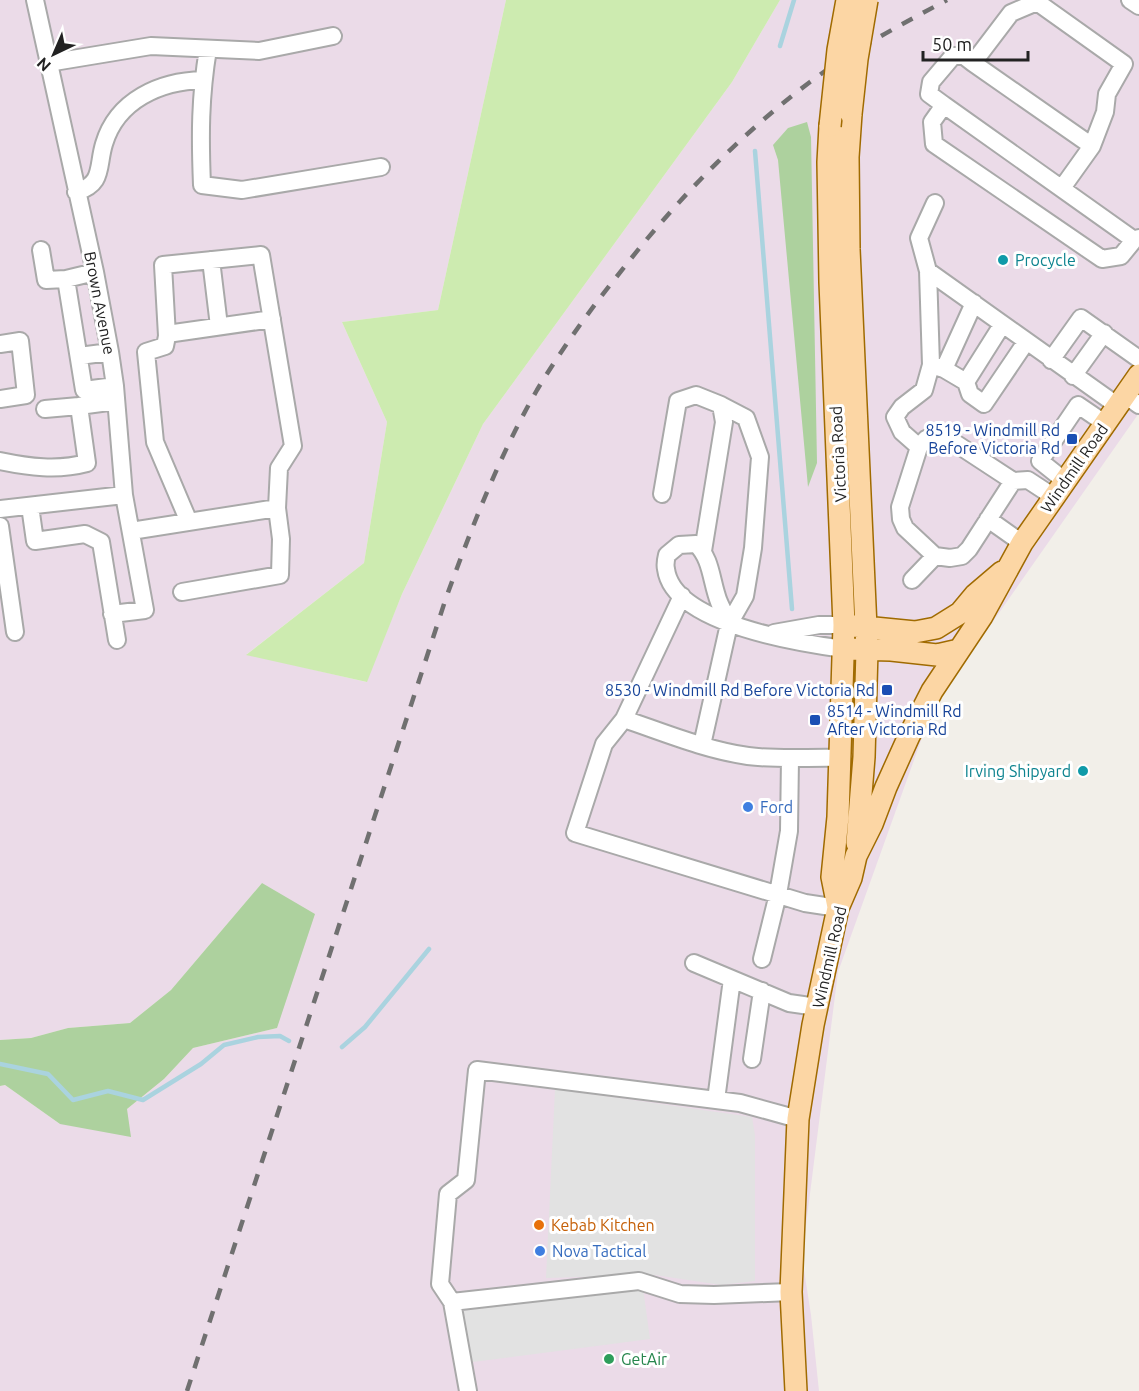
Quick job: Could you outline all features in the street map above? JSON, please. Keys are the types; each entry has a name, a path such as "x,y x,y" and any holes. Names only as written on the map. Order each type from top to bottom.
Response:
{"main road":[{"name":"Victoria Road","path":"838,908 832,877 841,758 844,625 832,351 828,162 838,50 846,0"},
{"name":"Victoria Road","path":"856,856 864,757 867,650 849,249 848,157 856,59 867,0"},
{"name":"Windmill Road","path":"796,1391 791,1292 798,1119 817,1007 838,908 851,878 856,856 932,691 982,616 1022,543 1106,424 1127,402 1139,375"},
{"name":"Windmill Road","path":"844,625 915,632 936,628 960,613 975,595 1013,563"},
{"path":"844,649 937,655 959,650"}],"street":[{"name":"Brown Avenue","path":"35,0 110,351 116,393 124,495 145,610 112,614"},
{"path":"1130,0 1139,6"},
{"path":"974,63 1011,13 1037,2 1124,64 1107,93 1106,112 1092,146 1062,188"},
{"path":"48,63 151,46 259,51 333,36"},
{"path":"208,49 200,123 202,185 242,190 381,167"},
{"path":"944,105 932,122 934,144 1102,259 1121,256 1137,239 929,94 931,82 953,56 964,56 1092,146"},
{"path":"76,192 88,189 97,179 104,144 111,127 120,112 132,101 167,84 182,80 203,80"},
{"path":"935,202 919,238 928,271 937,367"},
{"path":"41,250 46,280 66,279 94,272"},
{"path":"182,592 280,575 281,539 277,508 279,468 293,446 261,255 163,265 167,333 165,346 146,352 155,442 189,522"},
{"path":"211,260 219,326"},
{"path":"928,271 1073,376 1127,402"},
{"path":"66,279 84,390 116,393"},
{"path":"919,447 902,432 895,417 902,407 924,390 974,303"},
{"path":"1051,360 1081,318 1139,359"},
{"path":"167,333 272,319"},
{"path":"966,382 1002,325"},
{"path":"1073,376 1104,333"},
{"path":"0,344 20,341 26,395 8,395"},
{"path":"937,367 966,382 970,394 984,404 1026,342"},
{"path":"79,356 110,351"},
{"path":"45,409 79,406 116,393"},
{"path":"662,494 678,400 696,395 746,418 760,457 753,548 745,596 729,624 702,745"},
{"path":"703,551 724,422 721,405"},
{"path":"1060,489 1040,461 1078,405 1106,424"},
{"path":"0,461 49,469 71,468 87,464 79,406"},
{"path":"1013,481 969,549 962,556 950,558 935,556 905,528 901,519 900,507 919,447 926,439 937,436 952,441 1013,481 1028,480 1060,489"},
{"path":"0,509 124,495"},
{"path":"30,506 35,541 85,534 101,542 117,640"},
{"path":"131,531 277,508"},
{"path":"988,519 1022,543"},
{"path":"0,526 15,632"},
{"path":"729,624 718,601 713,578 703,551 696,544 679,544 667,555 666,568 670,583 687,602 729,624 768,635 844,649"},
{"path":"912,580 935,556"},
{"path":"682,596 624,719 604,744 575,833 805,903 838,908"},
{"path":"768,635 819,625 844,625"},
{"path":"624,719 702,745 749,756 841,758"},
{"path":"762,959 778,894 789,831 790,758"},
{"path":"694,963 789,1003 817,1007"},
{"path":"716,1100 732,979"},
{"path":"752,1059 762,991"},
{"path":"468,1391 452,1302 440,1284 448,1194 466,1180 477,1070 740,1103 798,1119"},
{"path":"452,1302 639,1281 680,1294 791,1292"}],"shaded area":[{"path":"0,0 506,0 438,310 342,322 387,422 364,563 247,654 366,682 402,594 483,424 732,82 780,0 1139,0 1139,413 933,707 838,972 802,1257 819,1391 0,1391 0,1086 5,1085 60,1124 127,1109 164,1079 193,1048 277,1028 262,883 171,990 130,1023 68,1028 31,1038 0,1040"},
{"path":"555,1089 752,1117 755,1135 755,1281 721,1285 655,1275 546,1278"},
{"path":"643,1288 650,1339 465,1363 459,1311"}],"green space":[{"path":"506,0 780,0 732,82 483,424 402,594 367,682 246,655 364,563 387,422 342,322 438,310"},
{"path":"807,122 811,137 817,463 808,487 778,160 773,145 788,128"},
{"path":"262,883 315,914 277,1028 193,1048 164,1079 127,1109 131,1137 60,1124 5,1085 0,1086 0,1040 31,1038 68,1028 130,1023 171,990"}],"waterway":[{"path":"780,46 794,0"},
{"path":"755,151 792,609"},
{"path":"342,1047 365,1027 429,949"},
{"path":"0,1064 48,1074 73,1100 108,1091 143,1100 201,1064 224,1045 258,1037 280,1036 289,1041"}],"railway":[{"path":"187,1391 446,598 487,492 523,415 576,331 639,248 732,148 783,103 826,70 877,38 947,0"}],"place":[{"name":"Procycle","path":"1003,260"},
{"name":"8519 - Windmill Rd Before Victoria Rd","path":"1072,439"},
{"name":"8530 - Windmill Rd Before Victoria Rd","path":"887,690"},
{"name":"8514 - Windmill Rd After Victoria Rd","path":"815,720"},
{"name":"Irving Shipyard","path":"1083,771"},
{"name":"Ford","path":"748,807"},
{"name":"Kebab Kitchen","path":"539,1225"},
{"name":"Nova Tactical","path":"540,1251"},
{"name":"GetAir","path":"609,1359"}]}
